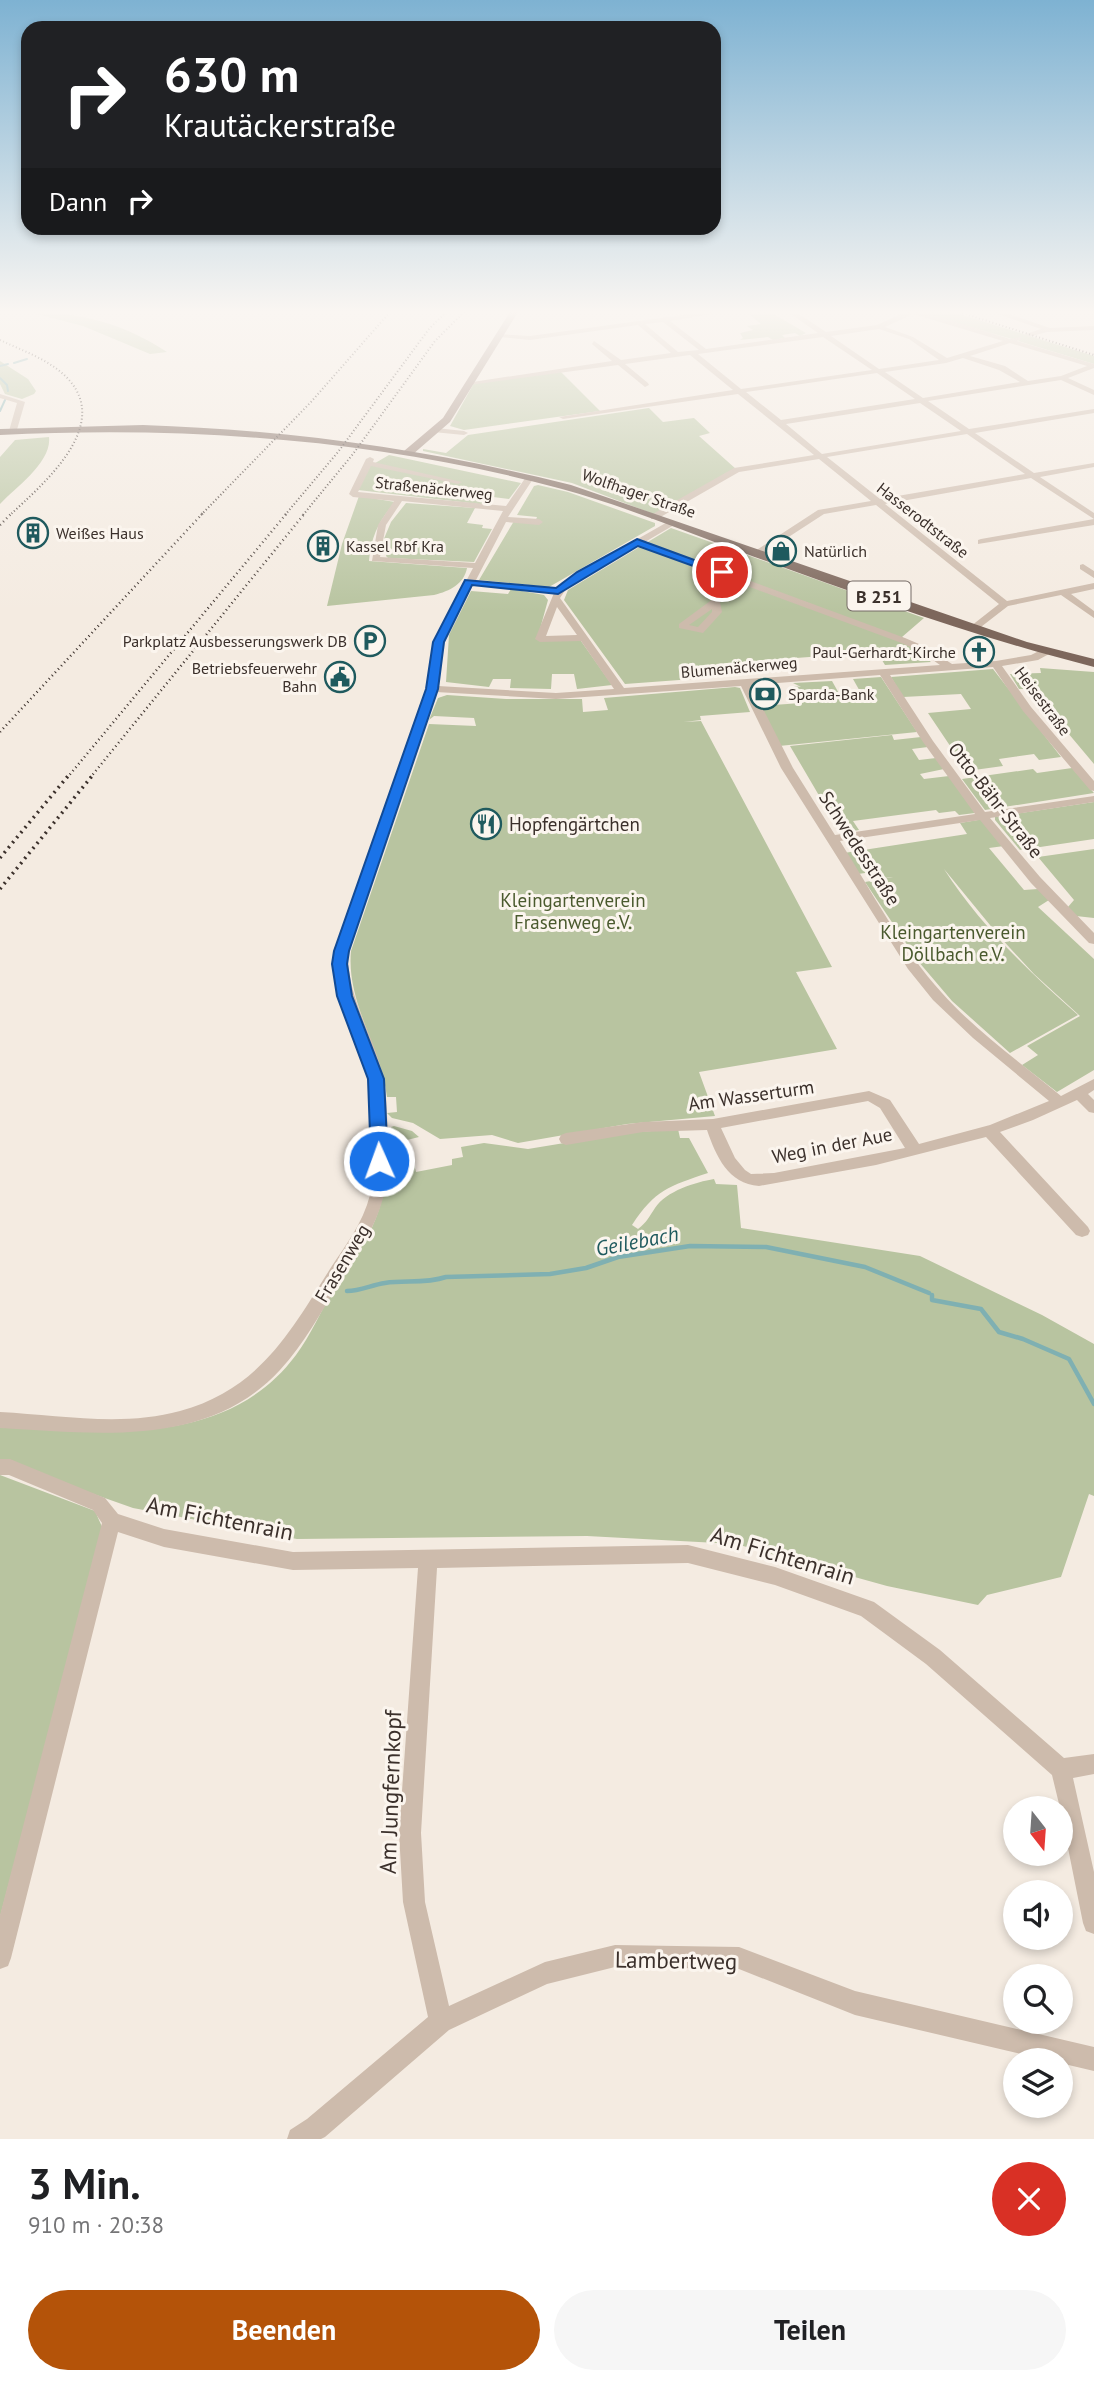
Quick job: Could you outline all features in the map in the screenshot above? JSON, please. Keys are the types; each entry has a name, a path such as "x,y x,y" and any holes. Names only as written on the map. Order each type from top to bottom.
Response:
{"main road":[{"name":"Wolfhager Straße","path":"0,432 134,430 277,435 324,439 408,453 570,488 1045,652 1094,663"}],"street":[{"path":"13,432 18,412"},
{"path":"408,453 447,420 452,412"},
{"path":"563,418 605,412"},
{"name":"Hasserodtstraße","path":"765,412 1005,604"},
{"path":"779,423 848,412"},
{"path":"938,412 1094,519"},
{"path":"654,517 737,470 1089,412"},
{"path":"436,430 464,433"},
{"name":"Straßenäckerweg","path":"458,482 369,461 353,494 508,509"},
{"path":"760,554 821,512 1094,465"},
{"name":"Frasenweg","path":"0,1420 145,1426 178,1419 224,1402 256,1384 283,1357 365,1228 376,1203 380,1181 378,1090 369,1058 345,996 340,964 342,951 432,689 439,642 508,509 529,479"},
{"path":"399,500 382,525 375,559 477,566"},
{"path":"503,519 538,522"},
{"path":"981,542 1094,519"},
{"path":"584,638 540,639 556,594 580,574 671,523"},
{"path":"637,542 902,639 923,649 949,667"},
{"path":"1083,567 1094,575"},
{"path":"715,601 744,580"},
{"path":"469,582 556,594 622,692"},
{"path":"974,628 1005,604 1094,586"},
{"path":"1065,593 1094,615"},
{"name":"Blumenäckerweg","path":"432,689 556,696 996,664 1034,658 1045,652"},
{"name":"Heisestraße","path":"996,664 1027,709 1094,788"},
{"name":"Otto-Bähr-Straße","path":"883,672 903,704 985,816 1044,890 1094,940"},
{"name":"Schwedesstraße","path":"744,682 772,743 913,966 938,997 985,1041 1060,1103"},
{"path":"831,839 1094,799"},
{"name":"Weg in der Aue","path":"713,1124 735,1170 743,1177 751,1179 830,1168 989,1130 1060,1103 1094,1084"},
{"path":"1079,1093 1094,1108"},
{"name":"Am Wasserturm","path":"566,1139 643,1127 713,1124 869,1096 885,1104 914,1149"},
{"path":"989,1130 1082,1231"},
{"path":"0,1467 10,1467 99,1504 112,1521 0,1958"},
{"name":"Am Fichtenrain","path":"112,1521 164,1538 293,1561 688,1553 775,1576 867,1609 933,1657 1061,1769"},
{"name":"Am Jungfernkopf","path":"428,1560 410,1833 414,1902 441,2022"},
{"path":"1094,1764 1061,1769 1094,1923"},
{"name":"Lambertweg","path":"299,2139 316,2128 441,2022 545,1973 615,1956 739,1958 855,2003 1094,2059"}],"green space":[{"path":"458,412 594,412 464,430 450,426"},
{"path":"623,412 653,412 663,422 694,418 710,433 699,436 736,469 656,515 572,483 423,451 446,453 468,435"},
{"path":"49,437 45,456 39,465 0,504 0,457 15,440"},
{"path":"389,455 521,483 509,499 493,497 487,505 358,490 370,466"},
{"path":"534,486 568,492 655,523 655,526 549,587 479,580 514,521 535,522 537,517 517,515"},
{"path":"359,496 395,502 377,529 369,561 467,568 459,583 434,595 327,606 342,544"},
{"path":"406,503 475,508 467,523 492,529 474,562 388,558 386,556 390,541 383,541 391,522"},
{"path":"671,528 924,618 902,637 931,662 885,665 877,652 716,664 720,677 625,684 564,600 568,590"},
{"path":"511,589 544,595 548,600 537,640 581,641 612,685 577,689 574,674 552,674 551,689 510,688 511,679 493,679 489,687 446,682 449,635 471,591 508,594"},
{"path":"1040,668 1094,672 1094,764 1031,689 1019,689 1010,674 1041,673"},
{"path":"993,669 1061,757 1039,760 1034,754 999,759 1003,766 967,771 928,713 971,709 961,694 903,697 891,677"},
{"path":"881,677 917,732 779,746 760,706 802,703 794,686 801,687 793,683 832,681 841,697 862,695 853,679"},
{"name":"Kleingartenverein Frasenweg e.V.","path":"740,688 750,712 700,716 701,720 684,722 701,721 832,967 796,972 837,1049 699,1072 715,1116 627,1124 518,1143 492,1135 440,1139 413,1123 392,1118 387,1113 397,1112 396,1097 387,1097 384,1078 354,988 351,951 429,724 476,726 474,718 434,716 429,720 438,698 447,695 506,699 582,699 583,712 608,710 604,698"},
{"path":"892,735 894,740 921,737 928,747 912,749 919,760 936,758 944,769 920,774 924,779 949,776 975,813 959,815 955,811 939,813 936,810 853,821 859,830 841,833 790,746"},
{"path":"1072,768 1094,793 985,810 962,779 1033,769 1037,773"},
{"path":"1094,802 1094,839 1020,850 995,820 995,817"},
{"name":"Kleingartenverein Döllbach e.V.","path":"984,819 1004,846 989,848 1024,890 1038,889 1049,900 1038,907 1094,959 1094,1070 1057,1092 1022,1065 1038,1055 1027,1046 1080,1016 1034,974 944,869 973,909 1006,946 1041,982 1078,1015 1010,1053 952,1001 918,961 865,882 893,877 877,879 872,872 858,874 844,853 967,834 960,823"},
{"path":"1094,849 1094,918 1076,916 1068,907 1074,900 1038,857"},
{"path":"391,1127 412,1131 419,1137 407,1140 416,1172 452,1165 452,1159 463,1157 461,1147 484,1143 528,1149 625,1133 678,1129 680,1138 689,1138 708,1173 673,1186 656,1197 632,1225 638,1229 666,1197 690,1185 714,1179 716,1184 737,1185 741,1228 920,1256 1042,1315 1094,1344 1094,1496 1089,1494 1061,1577 987,1595 978,1605 887,1586 736,1544 587,1536 297,1539 133,1508 0,1461 0,1427 80,1431 160,1428 198,1421 234,1407 267,1386 296,1355 372,1228 382,1197 387,1156 395,1148"},
{"path":"0,1475 95,1511 103,1529 0,1917"}],"waterway":[{"name":"Geilebach","path":"347,1291 385,1283 446,1277 550,1274 586,1268 618,1257 690,1246 766,1247 865,1267 929,1293"},
{"name":"Geilebach","path":"932,1295 932,1300 981,1309 999,1332 1023,1339 1069,1359 1094,1404"}],"railway":[{"path":"10,515 54,472 67,454 77,436 81,412"},
{"path":"201,515 301,412"},
{"path":"285,515 368,412"},
{"path":"303,515 384,412"},
{"path":"0,732 203,513"},
{"path":"67,778 287,513"},
{"path":"90,778 305,513"},
{"path":"0,525 10,515"},
{"path":"0,858 68,776"},
{"path":"0,889 92,776"}],"place":[{"name":"Weißes Haus","path":"33,533"},
{"name":"Kassel Rbf Kra","path":"323,546"},
{"name":"Natürlich","path":"781,551"},
{"name":"Parkplatz Ausbesserungswerk DB","path":"370,641"},
{"name":"Paul-Gerhardt-Kirche","path":"979,652"},
{"name":"Betriebsfeuerwehr Bahn","path":"340,677"},
{"name":"Sparda-Bank","path":"765,694"},
{"name":"Hopfengärtchen","path":"486,824"}],"route":[{"path":"379,1161 378,1090 369,1058 345,996 341,980 342,951 432,689 439,642 469,582 558,591 580,574 637,542 722,572"}]}
